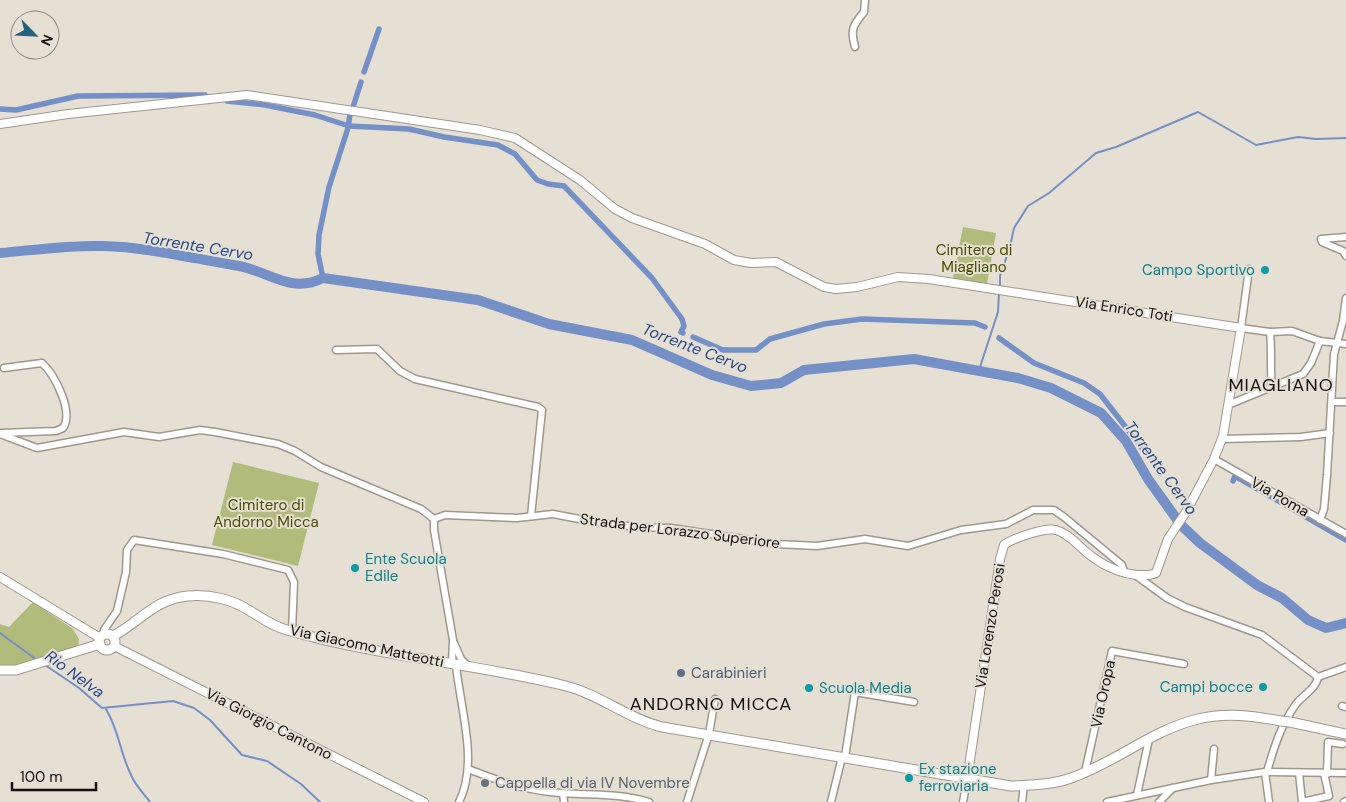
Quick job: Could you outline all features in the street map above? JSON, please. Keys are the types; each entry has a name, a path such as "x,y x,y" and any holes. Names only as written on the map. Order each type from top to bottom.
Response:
{"main road":[{"name":"Via Giacomo Matteotti","path":"104,638 157,605 175,598 201,596 234,602 273,626 292,632 562,685 604,702 648,724 967,780 1024,785 1051,783 1085,772 1178,725 1217,716 1236,714 1286,721 1345,739"},
{"path":"0,670 16,670 104,638 115,639 114,646 106,650 104,638"}],"street":[{"path":"855,47 851,30 856,20 864,12 865,0"},
{"name":"Via Enrico Toti","path":"0,124 78,113 247,96 480,130 515,138 580,180 615,208 715,249 734,260 758,263 776,262 824,287 857,287 898,277 929,279 1241,328"},
{"path":"1346,237 1321,239 1322,242 1343,252 1346,256"},
{"path":"1213,461 1222,439 1249,269"},
{"path":"1320,520 1324,509 1334,354 1344,321 1346,298"},
{"path":"1241,328 1270,332 1292,331 1318,340 1346,344"},
{"path":"1270,332 1272,388"},
{"path":"1228,405 1303,374 1311,363 1318,340"},
{"path":"336,350 377,349 400,371 415,379 542,410 531,516"},
{"path":"0,434 56,431 63,428 67,421 66,408 59,388 42,363 4,368"},
{"path":"1332,402 1346,402"},
{"path":"0,434 37,448 124,432 159,437 200,430 278,444 295,451 321,468 421,509 434,519 434,530 453,640 457,654 469,667"},
{"path":"1222,439 1301,437 1330,433"},
{"name":"Via Poma","path":"1213,461 1346,534"},
{"name":"Via Lorenzo Perosi","path":"963,802 1000,559 1004,545 1013,540 1046,530 1058,530 1095,559 1124,572 1144,575 1156,573 1168,539 1186,512 1213,461"},
{"name":"Strada per Lorazzo Superiore","path":"434,519 445,515 517,518 553,514 634,527 671,528 777,544 817,546 865,540 908,546 961,530 1006,524 1033,510 1043,509 1054,510 1070,521 1122,565 1124,572"},
{"path":"104,638 104,630 117,611 126,572 127,550 134,540 223,554 288,570 294,582 292,632"},
{"path":"1134,574 1167,598 1185,607 1262,635 1318,677"},
{"path":"0,577 104,638"},
{"path":"453,640 452,648 468,769 463,794 459,802"},
{"name":"Via Giorgio Cantono","path":"114,646 424,802"},
{"path":"438,661 452,648"},
{"name":"Via Oropa","path":"1085,772 1112,651 1184,664"},
{"path":"1318,677 1346,667"},
{"path":"1269,802 1266,772 1278,735 1297,703 1317,682 1318,677"},
{"path":"831,802 843,757 855,692 914,702"},
{"path":"687,802 708,734 714,699"},
{"path":"1139,795 1149,739"},
{"path":"1299,773 1302,802 1329,796 1326,773 1328,742 1345,739"},
{"path":"1211,780 1214,749"},
{"path":"468,769 500,782 549,792 629,796 649,802"},
{"path":"1107,802 1211,780 1266,772 1346,773"},
{"path":"1022,802 1024,785"},
{"path":"1159,802 1173,788"},
{"path":"563,792 564,802"}],"green space":[{"name":"Cimitero di Miagliano","path":"963,227 996,233 987,284 953,278"},
{"name":"Cimitero di Andorno Micca","path":"233,462 319,483 298,566 212,545"},
{"path":"33,602 73,629 79,639 78,647 8,667 0,666 0,624 9,627"}],"waterway":[{"path":"364,72 379,29"},
{"path":"353,107 361,82"},
{"path":"0,109 16,110 78,96 205,95"},
{"path":"227,101 265,105 315,115 349,126 409,129 444,137 498,145 515,154 537,180 548,184 564,186 652,278 682,319 684,326 681,332 683,333"},
{"path":"1000,288 1000,276 1014,228 1028,206 1049,193 1096,153 1116,147 1198,112 1256,145 1298,137 1316,139 1346,138"},
{"path":"323,278 318,254 319,235 329,187 348,128 350,114"},
{"name":"Torrente Cervo","path":"0,253 77,246 120,247 239,266 291,283 301,284 323,278 478,300 549,324 632,340 712,375 751,386 781,383 804,370 914,359 1018,378 1051,388 1101,413 1126,441 1148,479 1181,525 1200,543 1257,585 1282,598 1308,620 1326,628 1346,623"},
{"path":"979,370 998,312 999,293"},
{"path":"693,337 723,350 756,350 770,339 824,324 862,319 975,323 985,327"},
{"path":"999,338 1034,363 1084,383 1100,394 1142,448 1150,454 1152,460"},
{"path":"1233,481 1235,476 1346,540"},
{"name":"Rio Nelva","path":"0,633 37,660"},
{"name":"Rio Nelva","path":"45,665 79,688 102,708 173,701 194,708 210,720 242,755 267,761 301,784 320,802"},
{"path":"106,709 132,777 150,802"}],"place":[{"name":"Campo Sportivo","path":"1265,270"},
{"name":"Ente Scuola Edile","path":"355,568"},
{"name":"Carabinieri","path":"681,673"},
{"name":"Campi bocce","path":"1263,687"},
{"name":"Scuola Media","path":"809,688"},
{"name":"Ex stazione ferroviaria","path":"909,778"},
{"name":"Cappella di via IV Novembre","path":"485,783"}],"district":[{"name":"MIAGLIANO","path":"1281,385"},
{"name":"ANDORNO MICCA","path":"711,704"}]}
